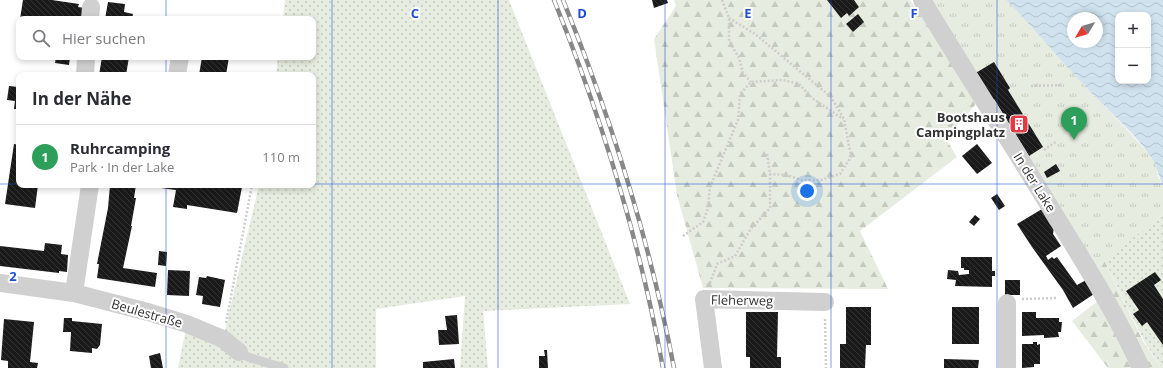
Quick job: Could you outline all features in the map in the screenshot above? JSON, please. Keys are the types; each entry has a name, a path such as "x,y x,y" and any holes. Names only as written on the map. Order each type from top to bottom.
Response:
{"street":[{"name":"In der Lake","path":"922,0 1100,288 1125,332 1141,368"},
{"path":"85,72 86,60"},
{"path":"178,72 180,60"},
{"path":"74,293 90,188"},
{"name":"Beulestraße","path":"0,284 74,293 148,312 187,324 223,339 239,352"},
{"name":"Fleherweg","path":"713,368 704,299 825,302"},
{"path":"1007,303 1007,368"}],"lane":[{"name":"Beulestraße","path":"239,352 248,357 284,368"}],"path":[{"path":"722,0 729,18 729,42 739,58 743,73 750,82"},
{"path":"729,18 755,34 831,97 844,119 851,158 840,174 821,180 802,180 786,175 770,174"},
{"path":"683,236 703,222 708,208 710,187 738,120 740,94 750,82 783,80 799,84 812,98 844,119"},
{"path":"1031,86 1061,85"},
{"path":"1044,150 1057,141"},
{"path":"704,299 717,264 735,256 750,230 770,208 770,174 767,152"},
{"path":"223,339 251,188"},
{"path":"1007,303 1006,299 1056,298"},
{"path":"825,302 826,368"}],"green space":[{"path":"285,0 509,0 630,304 483,311 488,368 460,368 465,296 376,309 376,368 178,368 187,324 223,339 258,188 316,188 316,72 276,72 278,60 316,60 316,16 283,16"},
{"path":"674,0 910,0 981,98 946,139 957,157 860,231 888,289 703,288 677,195 654,39 676,6"},
{"path":"925,0 1006,0 1029,22 1083,84 1151,156 1157,167 1158,177 1163,184 1163,214 1091,271"},
{"path":"1163,214 1163,368 1161,368 1144,341 1104,260"},
{"path":"1104,260 1143,341 1161,368 1108,368 1072,321 1103,297 1091,271"}],"water":[{"path":"1006,0 1163,0 1163,184 1153,160 1144,147 1072,73"}],"building":[{"path":"23,0 52,0 79,4 78,7 85,8 84,16 20,16"},
{"path":"652,0 667,0 668,3 654,8"},
{"path":"827,0 854,0 859,7 849,16 847,13 841,18"},
{"path":"108,2 125,4 124,12 133,14 133,16 106,16"},
{"path":"858,14 864,22 853,32 846,24"},
{"path":"56,60 70,60 69,65 55,63"},
{"path":"102,60 128,60 126,72 100,72"},
{"path":"202,60 228,60 226,72 200,72"},
{"name":"Bootshaus Campingplatz","path":"994,62 1010,88 1008,90 1043,147 1029,156 994,99 991,101 974,74"},
{"path":"9,86 16,87 16,109 14,109 15,101 7,100"},
{"path":"14,144 16,144 16,188 38,188 35,208 5,204"},
{"path":"977,144 992,163 977,174 962,156"},
{"path":"1056,164 1060,171 1047,178 1044,172"},
{"path":"110,188 136,188 134,198 136,198 132,226 123,268 157,273 155,287 97,278 99,264 97,264 108,208"},
{"path":"161,188 242,188 237,213 187,205 187,209 173,207 176,190"},
{"path":"997,194 1005,206 999,210 991,198"},
{"path":"1042,209 1054,228 1053,234 1061,246 1046,256 1048,260 1052,257 1054,259 1057,257 1077,285 1088,279 1097,292 1073,308 1063,290 1017,224"},
{"path":"975,215 980,219 974,226 969,222"},
{"path":"45,243 62,245 61,254 68,255 67,272 59,271 59,273 0,266 0,246 44,251"},
{"path":"159,251 167,252 166,266 158,265"},
{"path":"961,257 992,257 992,271 995,271 995,276 992,276 992,287 955,286 956,280 947,279 948,270 958,271 959,275 969,274 969,270 964,270 964,268 961,268"},
{"path":"168,270 190,271 189,296 167,295"},
{"path":"1155,272 1161,280 1154,285 1163,299 1163,345 1147,322 1142,326 1133,314 1139,310 1126,291"},
{"path":"207,276 225,280 220,307 202,304 203,296 196,295 199,277 206,278"},
{"path":"1005,280 1020,280 1020,295 1005,295"},
{"path":"846,307 871,307 871,345 866,345 865,368 840,368 840,344 846,344"},
{"path":"952,307 979,307 979,344 952,344"},
{"path":"746,312 778,312 777,357 781,357 781,368 750,368 750,357 746,357"},
{"path":"1022,312 1036,312 1036,318 1059,318 1059,322 1062,322 1061,332 1058,332 1059,337 1044,338 1044,335 1022,336"},
{"path":"457,315 459,344 439,345 438,330 447,330 445,316"},
{"path":"64,318 72,318 72,321 102,324 100,345 97,349 92,348 92,353 70,351 71,332 63,332"},
{"path":"4,319 34,322 30,362 38,363 37,368 8,368 8,361 1,360"},
{"path":"1033,342 1037,342 1037,345 1040,344 1040,364 1034,364 1034,367 1022,368 1022,344 1033,344"},
{"path":"544,350 547,350 548,368 539,368 539,356 545,356"},
{"path":"160,353 163,368 151,368 149,356"},
{"path":"454,359 455,368 423,368 423,362"},
{"path":"944,359 979,360 978,368 944,368"}],"railway":[{"path":"554,0 588,90 618,181 643,274 663,368"},
{"path":"563,0 581,45 628,181 653,274 674,368"}],"place":[{"name":"Bootshaus Campingplatz","path":"1019,124"},
{"name":"Ruhrcamping","path":"1074,140"}]}
